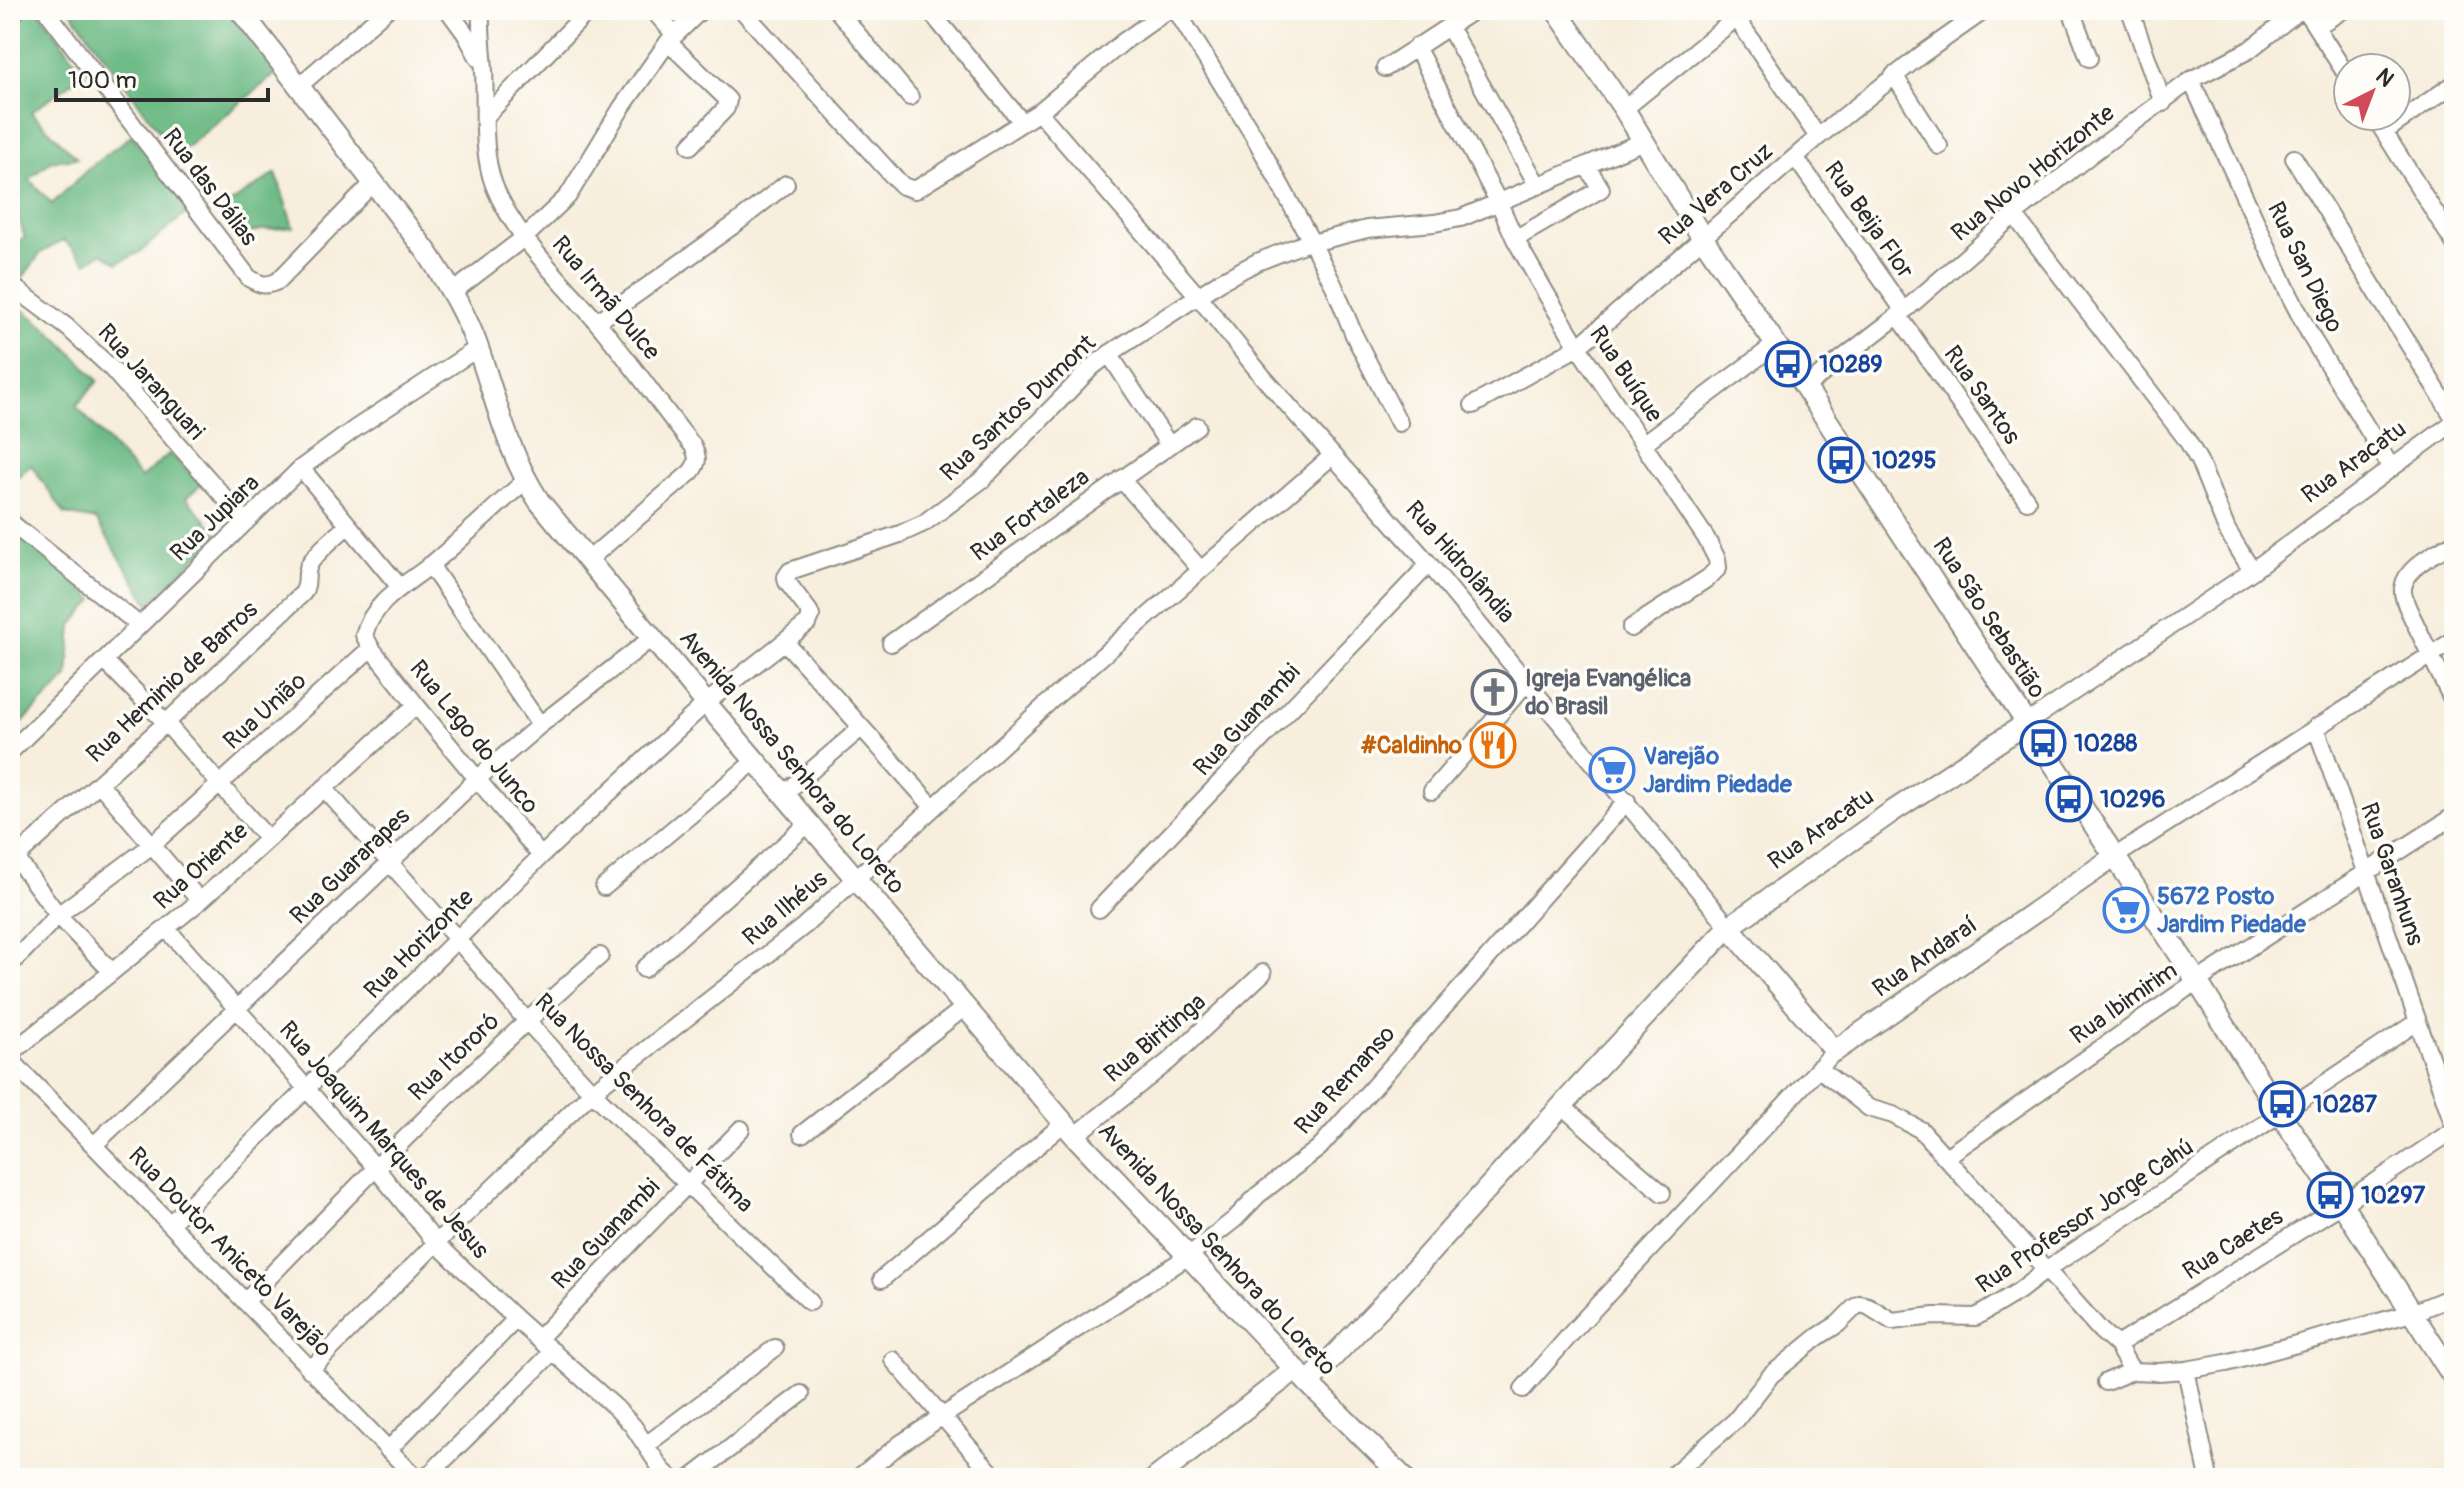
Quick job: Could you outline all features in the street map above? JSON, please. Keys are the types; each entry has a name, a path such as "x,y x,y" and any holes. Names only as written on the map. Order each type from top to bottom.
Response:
{"street":[{"path":"10,15 17,10"},
{"name":"Rua das Dálias","path":"46,10 249,278 261,285 278,281 374,182"},
{"name":"Avenida Nossa Senhora do Loreto","path":"240,10 427,252 453,292 478,348 508,444 525,481 539,501 706,703 1069,1129 1187,1257 1404,1478"},
{"path":"299,86 386,10"},
{"path":"448,10 484,68"},
{"name":"Rua Irmã Dulce","path":"481,10 485,117 494,183 525,237 597,322 693,446 698,457 697,465 691,472 588,560"},
{"path":"485,117 589,10"},
{"path":"653,10 671,38 728,100 726,108 690,146"},
{"path":"453,292 525,237 568,196 622,107 671,38 701,10"},
{"path":"742,10 910,190 920,188 1039,112 1123,42 1168,11 1254,136 1334,286 1354,335 1399,423"},
{"path":"837,10 910,97"},
{"path":"929,10 1022,122"},
{"path":"1385,68 1474,10"},
{"name":"Rua São Sebastião","path":"1556,10 1624,109 1702,237 1805,387 2197,981 2280,1114 2454,1378"},
{"name":"Rua Vera Cruz","path":"1473,405 1578,347 1818,137 1894,75 1985,10"},
{"path":"2071,10 2089,58"},
{"path":"2130,10 2163,103"},
{"path":"2302,10 2332,52"},
{"name":"Rua Novo Horizonte","path":"1805,387 1901,313 2014,215 2191,80 2249,50 2302,10"},
{"path":"2316,27 2343,10"},
{"path":"1624,109 1738,13 1818,137"},
{"path":"1449,27 1538,186"},
{"name":"Rua Buíque","path":"1416,47 1515,239 1578,347 1644,443 1717,559 1718,568 1708,578 1631,628"},
{"path":"1894,75 1939,146"},
{"name":"Rua San Diego","path":"2191,80 2290,296 2313,340 2391,467"},
{"path":"2412,113 2454,84"},
{"name":"Rua Hidrolândia","path":"1039,112 1197,295 1263,377 1429,564 1835,1051"},
{"path":"2384,132 2454,243"},
{"name":"Rua Santos Dumont","path":"808,623 811,616 809,611 787,582 790,571 900,534 935,515 983,479 1092,367 1197,295 1257,262 1311,242 1367,229 1461,218 1644,141"},
{"name":"Rua Beija Flor","path":"1795,157 1901,313"},
{"path":"2294,158 2454,420"},
{"path":"1515,239 1601,189 1586,165"},
{"path":"597,322 786,184"},
{"path":"2014,215 2187,440 2204,471 2227,530 2252,571"},
{"name":"Rua Jaranguari","path":"15,289 67,327 111,368 246,522"},
{"name":"Rua Santos","path":"1901,313 2027,501"},
{"path":"1644,443 1776,344"},
{"name":"Rua Jupiara","path":"10,752 301,468 478,348"},
{"path":"1109,354 1169,445"},
{"name":"Rua Aracatu","path":"1156,1478 1302,1376 1563,1107 1729,927 1890,813 2252,571 2454,420"},
{"name":"Rua Fortaleza","path":"891,643 1197,426"},
{"name":"Rua Ilhéus","path":"310,1370 592,1092 804,926 1048,703 1332,456"},
{"path":"301,468 399,586"},
{"path":"1121,479 1200,569"},
{"path":"371,648 364,635 367,626 399,586 430,565 525,481"},
{"path":"10,522 139,625"},
{"name":"Rua Heminio de Barros","path":"13,860 166,723 303,593 311,562 348,525"},
{"path":"2454,542 2413,569 2403,588 2404,598 2454,703"},
{"name":"Rua Guanambi","path":"1099,909 1429,564"},
{"path":"430,565 540,725"},
{"name":"Rua Horizonte","path":"170,1224 541,856 706,703 808,623"},
{"name":"Rua Guararapes","path":"94,1145 477,779 540,725 653,637"},
{"name":"Rua Andaraí","path":"1523,1389 1586,1317 1835,1051 2114,857 2454,640"},
{"path":"786,643 933,807"},
{"name":"Rua Lago do Junco","path":"371,648 541,856"},
{"name":"Rua União","path":"10,965 58,915 152,845 371,648"},
{"path":"104,660 166,723 268,839"},
{"path":"1432,791 1528,681"},
{"name":"Rua Oriente","path":"10,1056 200,901 416,705"},
{"name":"Rua Garanhuns","path":"2316,727 2454,1128"},
{"path":"784,794 861,728"},
{"path":"604,887 756,760"},
{"path":"99,783 200,901"},
{"name":"Rua Nossa Senhora de Fátima","path":"324,788 592,1092 810,1302"},
{"name":"Rua Remanso","path":"858,1478 900,1444 1187,1257 1235,1219 1258,1195 1319,1148 1627,801"},
{"name":"Rua Ibimirim","path":"1946,1157 2197,981 2454,816"},
{"path":"644,969 809,823"},
{"path":"13,860 58,915 112,972"},
{"name":"Rua Joaquim Marques de Jesus","path":"167,929 375,1167 436,1243 616,1408 646,1445 662,1475"},
{"name":"Rua Itororó","path":"245,1302 375,1167 526,1020 600,956"},
{"name":"Rua Biritinga","path":"882,1279 1069,1129 1169,1061 1263,973"},
{"path":"802,1134 965,1007"},
{"name":"Rua Professor Jorge Cahú","path":"1669,1478 1736,1420 1771,1375 1838,1324 1855,1307 1860,1304 1868,1306 1892,1321 1934,1316 1976,1317 2417,1022"},
{"name":"Rua Doutor Aniceto Varejão","path":"10,1056 416,1478"},
{"path":"1818,1068 1869,1108 1893,1115 1921,1130 2117,1345 2132,1371"},
{"path":"1563,1107 1662,1193"},
{"name":"Rua Caetes","path":"2117,1345 2342,1204 2454,1128"},
{"name":"Rua Guanambi","path":"539,1338 741,1129"},
{"path":"2106,1382 2132,1371 2186,1370 2226,1363 2412,1313 2454,1296"},
{"path":"388,1450 516,1319"},
{"path":"646,1445 775,1348"},
{"path":"426,1478 472,1430 510,1398 553,1351"},
{"path":"893,1360 996,1478"},
{"path":"2186,1370 2209,1478"},
{"path":"691,1478 801,1394"}],"green space":[{"path":"26,10 38,10 85,73 31,112 77,158 51,161 29,179 52,204 88,169 132,135 191,209 140,252 118,263 102,253 87,263 64,240 41,253 18,284 10,275 12,243 25,238 10,194 10,22"},
{"path":"70,10 230,10 278,72 177,155"},
{"path":"276,173 293,227 239,236 223,208"},
{"path":"10,301 68,348 98,381 76,406 141,478 170,453 202,484 186,498 219,535 149,604 96,520 65,514 31,465 10,484"},
{"path":"10,508 94,600 72,625 68,677 10,735"}],"place":[{"name":"10289","path":"1788,364"},
{"name":"10295","path":"1841,460"},
{"name":"Igreja Evangélica do Brasil","path":"1494,692"},
{"name":"10288","path":"2043,743"},
{"name":"#Caldinho","path":"1493,745"},
{"name":"Varejão Jardim Piedade","path":"1612,770"},
{"name":"10296","path":"2069,799"},
{"name":"5672 Posto Jardim Piedade","path":"2126,910"},
{"name":"10287","path":"2282,1104"},
{"name":"10297","path":"2330,1195"}]}
